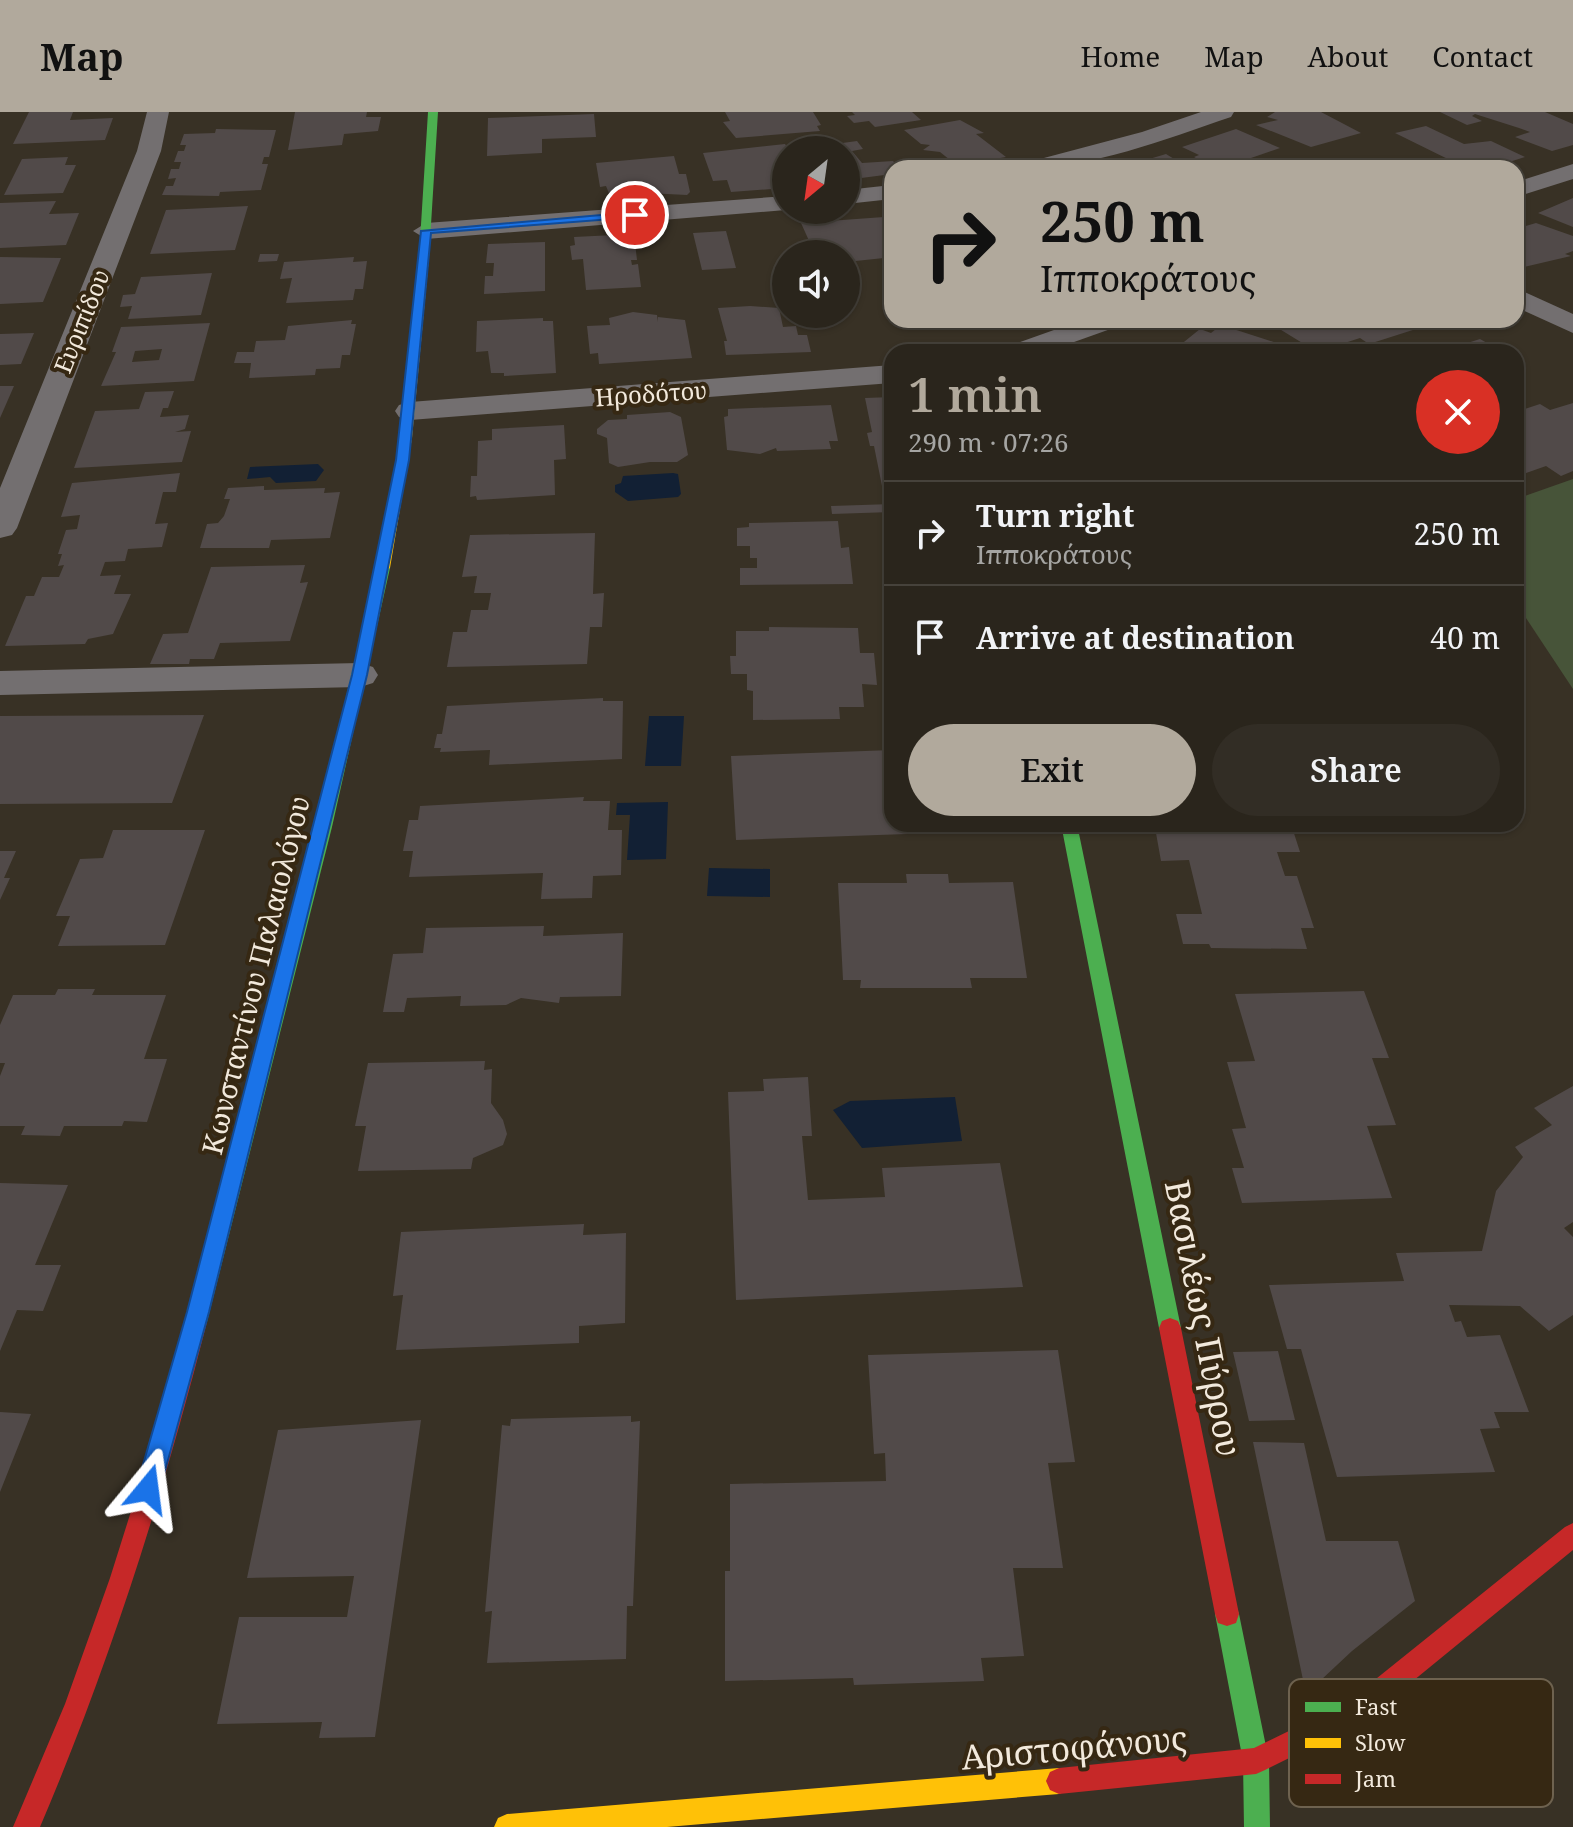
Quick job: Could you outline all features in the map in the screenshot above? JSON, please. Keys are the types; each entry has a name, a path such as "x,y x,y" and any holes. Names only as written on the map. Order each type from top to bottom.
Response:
{"street":[{"name":"Ευριπίδου","path":"0,528 149,151 158,112"},
{"name":"Κωνσταντίνου Παλαιολόγου","path":"26,1827 66,1744 116,1600 198,1312 360,675 410,411 433,112"},
{"path":"1063,160 1150,137 1223,112"},
{"path":"1524,187 1573,171"},
{"path":"860,195 884,193"},
{"path":"426,231 772,204"},
{"path":"1524,300 1573,325"},
{"path":"1043,344 1087,328"},
{"name":"Ηροδότου","path":"410,411 884,375"},
{"path":"0,683 360,675"},
{"name":"Βασιλέως Πύρρου","path":"1071,832 1256,1761 1257,1827"},
{"name":"Αριστοφάνους","path":"1396,1679 1573,1535"},
{"name":"Αριστοφάνους","path":"507,1827 1193,1770 1256,1761 1289,1745"}],"green space":[{"path":"1573,479 1573,689 1524,615 1524,496"}],"water":[{"path":"318,464 324,470 316,481 276,483 270,477 247,479 250,467"},
{"path":"678,474 681,494 678,497 628,501 615,492 615,485 621,483 623,476"},
{"path":"649,716 684,716 681,766 645,766"},
{"path":"668,802 666,859 627,860 630,815 616,815 617,803"},
{"path":"709,868 770,869 770,897 707,896"},
{"path":"955,1097 962,1141 862,1148 833,1110 850,1101"}],"building":[{"path":"29,112 73,112 70,120 113,118 105,140 13,144"},
{"path":"295,112 367,112 366,117 381,117 378,131 344,134 342,145 288,150"},
{"path":"725,112 813,112 821,125 817,126 820,131 736,138 723,122 730,121"},
{"path":"852,112 912,112 921,120 875,127 869,121 854,123 847,116 855,115"},
{"path":"1275,112 1321,112 1361,133 1311,147 1256,125 1278,120 1267,117"},
{"path":"1440,112 1545,112 1573,124 1573,145 1552,151 1515,137 1530,132 1519,128 1475,114 1472,116 1482,121 1467,125"},
{"path":"594,114 596,137 542,139 542,153 487,156 488,118"},
{"path":"960,120 984,133 976,134 1006,157 950,160 940,152 923,150 930,145 921,144 904,130"},
{"path":"1426,126 1464,144 1491,141 1525,157 1515,160 1450,160 1395,133"},
{"path":"216,129 276,130 269,157 264,157 262,164 268,164 261,190 220,192 219,196 162,195 166,186 173,186 176,178 168,179 171,169 179,169 181,162 174,162 178,151 184,151 186,145 180,145 184,134 215,133"},
{"path":"1236,129 1280,148 1251,158 1256,160 1199,160 1194,157 1199,155 1182,147"},
{"path":"772,145 772,189 731,192 727,180 713,181 703,153"},
{"path":"1166,154 1176,160 1146,160"},
{"path":"674,156 679,174 686,174 690,192 687,195 647,193 612,201 606,186 600,187 596,163"},
{"path":"68,157 65,165 76,165 63,193 4,195 22,159"},
{"path":"860,161 884,162 884,175 860,178"},
{"path":"1573,198 1573,227 1538,213"},
{"path":"56,201 49,214 79,213 66,245 0,248 0,203"},
{"path":"248,206 235,250 150,254 166,210"},
{"path":"884,217 884,258 860,261 860,240 809,240 801,224 860,224 860,219"},
{"path":"1536,223 1573,236 1573,251 1565,254 1571,256 1524,267 1524,227"},
{"path":"726,231 736,268 702,270 693,233"},
{"path":"634,234 637,260 631,260 632,265 638,264 641,287 586,290 583,259 572,260 570,246 575,245 574,237"},
{"path":"545,242 545,291 484,294 485,276 493,276 494,263 486,263 488,244"},
{"path":"260,254 279,254 277,261 258,262"},
{"path":"0,257 61,258 43,302 0,304"},
{"path":"354,257 353,262 367,261 363,289 355,289 353,300 286,303 292,278 280,279 284,262"},
{"path":"212,273 201,315 128,319 132,306 120,307 123,295 135,294 141,277"},
{"path":"718,308 772,308 772,328 796,328 798,335 807,335 811,352 726,355 724,341 727,341"},
{"path":"633,312 657,315 658,322 658,317 685,320 692,358 599,364 598,353 590,354 587,326 610,325 609,318"},
{"path":"543,318 543,321 553,321 556,373 504,376 504,373 491,373 488,351 476,352 477,321"},
{"path":"352,320 351,324 356,324 350,355 342,355 340,368 316,369 315,375 249,378 251,363 234,363 237,352 254,352 256,341 285,340 288,326"},
{"path":"210,323 194,381 101,386 116,352 112,352 121,327","holes":["162,349 159,360 132,362 135,351"]},
{"path":"1217,328 1230,328 1280,344 1181,344 1200,329 1211,333"},
{"path":"1278,328 1419,328 1369,344 1360,338 1342,344 1304,344"},
{"path":"34,333 21,364 0,365 0,334"},
{"path":"1480,339 1489,344 1464,344"},
{"path":"0,386 14,386 0,418"},
{"path":"174,391 168,408 163,408 160,417 189,415 185,429 175,432 191,431 182,462 74,468 95,411 139,409 145,392"},
{"path":"884,397 884,491 874,446 870,446 867,433 872,432 865,398"},
{"path":"1573,403 1573,471 1561,476 1546,466 1524,474 1524,409 1540,404 1550,410"},
{"path":"831,405 838,441 829,441 831,449 777,451 776,448 760,454 727,450 724,417 728,416 728,409"},
{"path":"670,412 681,417 688,455 677,462 618,467 609,463 607,438 597,434 597,429 608,420 627,419 627,415"},
{"path":"564,425 566,459 554,460 555,495 477,500 476,496 470,497 471,476 477,476 478,441 492,440 492,429"},
{"path":"180,473 176,492 163,492 155,524 168,523 162,547 128,549 125,561 105,562 100,576 121,575 114,594 131,594 113,634 88,639 85,644 5,646 26,596 34,596 42,577 59,577 64,565 58,566 62,554 58,554 66,530 77,529 80,515 61,517 72,483"},
{"path":"264,486 264,490 325,488 324,493 340,492 330,538 271,540 269,548 200,548 207,524 218,523 224,516 230,499 224,499 228,488"},
{"path":"884,504 884,512 832,514 831,506"},
{"path":"838,521 841,548 849,547 853,584 740,585 740,568 757,568 757,558 750,558 750,546 737,546 737,528 749,527 749,523"},
{"path":"595,533 593,594 604,593 602,627 590,627 587,664 447,667 453,632 467,632 471,610 488,610 491,593 474,593 477,576 462,577 470,535"},
{"path":"305,565 300,583 308,582 290,641 220,643 214,659 190,659 189,664 150,664 163,634 188,633 211,567"},
{"path":"769,627 858,628 860,653 874,653 877,685 862,684 864,707 839,707 840,719 753,720 753,691 747,690 747,674 731,674 730,656 736,656 736,631 769,631"},
{"path":"603,698 603,701 623,701 622,759 489,765 490,750 440,752 441,748 434,748 437,734 442,734 447,706"},
{"path":"204,715 172,803 0,804 0,716"},
{"path":"884,750 884,832 936,833 736,840 731,756"},
{"path":"584,797 583,801 610,801 608,830 622,830 621,875 593,876 592,898 541,899 543,873 409,877 413,851 403,851 409,820 418,820 420,806"},
{"path":"113,830 205,830 165,945 58,946 70,916 56,916 80,859 103,858"},
{"path":"1294,832 1300,852 1277,852 1285,876 1297,876 1314,928 1301,928 1307,949 1211,948 1209,944 1183,944 1176,914 1202,914 1189,860 1161,861 1156,833 1146,833"},
{"path":"0,851 16,851 4,878 10,878 0,900"},
{"path":"906,874 948,874 949,883 1013,882 1027,978 970,978 972,988 860,988 861,980 843,980 838,883 907,883"},
{"path":"544,926 543,936 623,933 621,996 560,997 559,1003 521,998 506,1005 460,1006 461,996 407,998 404,1012 383,1012 393,954 423,953 426,928"},
{"path":"58,989 95,989 92,995 166,995 144,1059 167,1059 147,1122 124,1121 122,1126 64,1126 60,1136 21,1135 25,1126 0,1126 0,1076 5,1063 0,1063 0,1025 13,995 55,995"},
{"path":"1364,991 1389,1058 1372,1058 1396,1125 1367,1126 1392,1198 1242,1203 1232,1168 1244,1168 1232,1129 1246,1128 1227,1062 1255,1061 1235,994"},
{"path":"485,1061 484,1070 492,1069 491,1103 503,1120 507,1134 503,1145 473,1158 471,1169 358,1171 366,1126 355,1126 368,1063"},
{"path":"808,1077 812,1136 802,1136 808,1200 885,1197 882,1168 1000,1163 1023,1287 736,1300 728,1092 764,1091 763,1079"},
{"path":"1573,1086 1573,1222 1564,1228 1573,1237 1573,1315 1549,1331 1520,1306 1449,1305 1455,1322 1461,1321 1467,1337 1500,1335 1529,1412 1494,1412 1500,1428 1480,1429 1495,1472 1337,1477 1301,1349 1287,1349 1269,1285 1404,1281 1396,1253 1482,1251 1496,1191 1523,1157 1515,1147 1552,1125 1534,1108"},
{"path":"0,1183 68,1185 35,1265 61,1265 43,1311 17,1310 0,1351"},
{"path":"584,1224 583,1235 626,1233 625,1323 579,1326 579,1343 396,1350 403,1295 393,1296 401,1232"},
{"path":"1058,1350 1075,1462 1048,1463 1063,1568 1013,1568 1024,1656 981,1658 984,1681 854,1685 853,1678 725,1681 725,1571 730,1571 730,1484 886,1481 885,1453 874,1454 868,1355"},
{"path":"1278,1351 1295,1420 1249,1421 1233,1352"},
{"path":"0,1412 31,1414 0,1492"},
{"path":"631,1416 631,1422 640,1421 633,1606 627,1606 626,1659 487,1663 492,1611 485,1612 502,1425 510,1426 511,1419"},
{"path":"421,1420 375,1737 319,1738 322,1722 217,1724 239,1617 347,1617 354,1576 247,1578 278,1430"},
{"path":"1253,1442 1304,1443 1326,1541 1398,1541 1415,1601 1322,1679 1303,1679"}],"traffic: fast":[{"path":"424,257 433,112"},
{"path":"196,1322 324,827 383,568"},
{"path":"1071,832 1170,1328"},
{"path":"1227,1614 1256,1761 1257,1827"}],"traffic: slow":[{"path":"383,568 406,438 424,257"},
{"path":"507,1827 1059,1781"}],"traffic: jam":[{"path":"26,1827 101,1641 142,1515 196,1322"},
{"path":"1170,1328 1227,1614"},
{"path":"1396,1679 1573,1535"},
{"path":"1059,1781 1256,1761 1289,1745"}],"route":[{"path":"148,1489 198,1312 360,675 398,488 410,411 426,231 635,215"}]}
